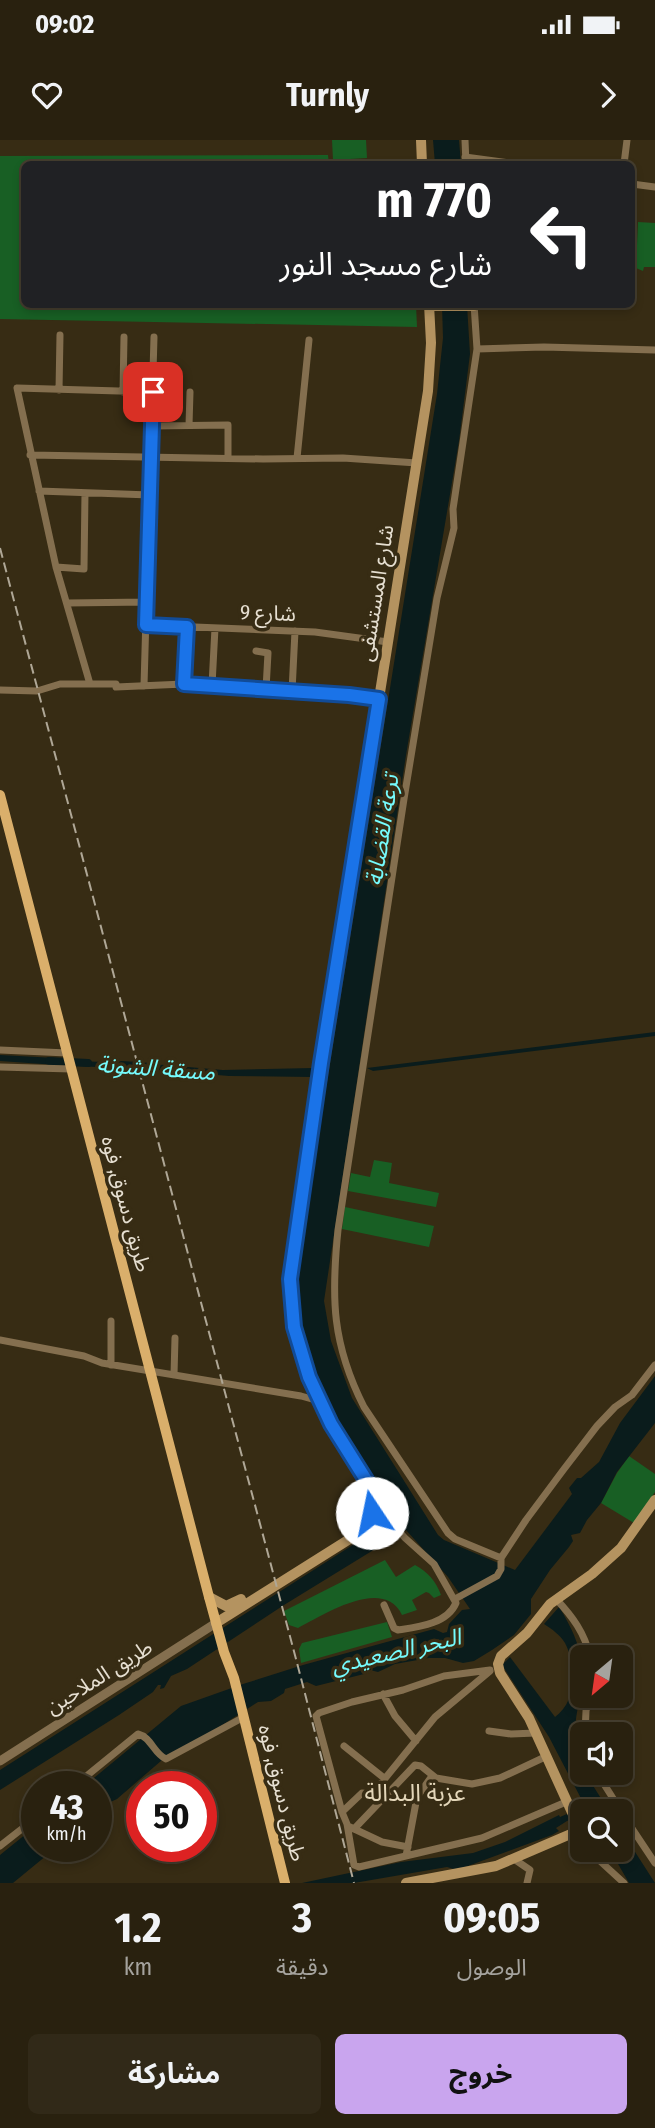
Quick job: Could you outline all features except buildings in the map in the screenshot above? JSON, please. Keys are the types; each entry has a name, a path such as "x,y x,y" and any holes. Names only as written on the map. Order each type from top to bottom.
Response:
{"main road":[{"path":"421,140 422,161"},
{"name":"شارع المستشفى","path":"374,1505 373,1491 319,1401 309,1377 294,1327 290,1293 291,1266 430,375 432,308"},
{"name":"طريق دسوق, فوه","path":"0,795 209,1597 234,1678 282,1882"},
{"path":"570,1809 536,1733 500,1673 500,1659 527,1633 553,1601 593,1574 621,1548 655,1500"},
{"path":"216,1623 344,1534 357,1529 369,1519 374,1505"},
{"path":"209,1597 226,1606 245,1601"},
{"path":"406,1883 478,1871 570,1837"}],"street":[{"path":"465,140 466,160"},
{"path":"624,161 626,140"},
{"path":"635,184 655,187"},
{"path":"472,308 477,349 453,509 454,528 438,598 356,1114 338,1230 334,1292 341,1350 364,1407 448,1533 455,1539 501,1558"},
{"path":"59,390 60,335"},
{"path":"123,392 124,337"},
{"path":"144,686 154,337"},
{"path":"297,458 309,340"},
{"path":"477,349 544,347 655,350"},
{"path":"90,684 56,567 17,388 153,392"},
{"path":"189,425 190,392"},
{"path":"152,426 228,425 228,458"},
{"path":"30,455 343,458 417,463"},
{"path":"38,491 150,495"},
{"path":"56,567 84,569 85,493"},
{"path":"67,603 146,602"},
{"name":"شارع 9","path":"146,625 295,631 388,642"},
{"path":"184,684 187,627"},
{"path":"212,685 215,628"},
{"path":"292,691 295,631"},
{"path":"256,651 268,653 266,689"},
{"path":"0,690 37,691 60,684 184,684 379,699"},
{"path":"0,1049 67,1053"},
{"path":"0,1067 71,1069"},
{"path":"111,1321 111,1365"},
{"path":"174,1375 175,1338"},
{"path":"0,1340 84,1356 111,1365 319,1401"},
{"path":"455,1599 497,1576 501,1569 501,1558 526,1520 597,1426 618,1404 632,1395 655,1365"},
{"path":"374,1505 434,1563 455,1599 455,1607 444,1618 401,1630 394,1628 384,1605"},
{"path":"553,1601 573,1617 586,1645"},
{"name":"طريق الملاحين","path":"0,1760 216,1623"},
{"path":"500,1659 403,1690 352,1702 316,1716 342,1812 351,1826 355,1866 442,1850 570,1809"},
{"path":"342,1812 362,1793 372,1793 435,1717 500,1659"},
{"path":"383,1694 395,1716 416,1741"},
{"path":"92,1771 135,1735 141,1734 162,1758 169,1758 243,1714"},
{"path":"489,1731 536,1733"},
{"path":"344,1746 384,1778"},
{"path":"351,1826 414,1766 421,1766 439,1779 464,1783 491,1781 545,1757"},
{"path":"406,1856 417,1797 432,1776"},
{"path":"351,1826 382,1842 408,1847"},
{"path":"0,1846 21,1830"},
{"path":"633,1830 655,1863"},
{"path":"514,1859 529,1868 527,1883"},
{"path":"601,1862 624,1883"}],"green space":[{"path":"332,140 366,140 367,158 333,160"},
{"path":"328,155 329,161 21,161 21,308 416,308 417,327 0,319 0,156"},
{"path":"638,222 655,223 655,267 644,267 643,271 636,268"},
{"path":"374,1160 392,1163 389,1183 439,1193 436,1207 348,1191 351,1173 370,1177"},
{"path":"345,1207 434,1226 429,1247 342,1229"},
{"path":"629,1456 655,1474 655,1492 634,1523 601,1503"},
{"path":"385,1560 396,1577 415,1565 420,1568 434,1581 441,1595 434,1598 426,1592 412,1600 417,1610 402,1615 393,1604 381,1599 368,1599 337,1608 298,1628 289,1625 284,1611"},
{"path":"387,1622 392,1637 301,1663 299,1649 302,1643"}],"water":[{"path":"433,140 459,140 461,161 435,161"},
{"path":"442,308 467,308 470,354 459,441 406,755 324,1301 331,1341 352,1398 438,1535 515,1570 572,1494 569,1488 577,1478 581,1478 599,1462 620,1423 655,1376 655,1423 617,1472 601,1503 580,1533 571,1535 573,1541 531,1599 531,1614 514,1635 474,1661 463,1663 445,1658 429,1658 395,1664 378,1672 370,1670 364,1674 316,1686 307,1682 285,1689 284,1693 271,1701 258,1702 202,1738 169,1754 149,1771 126,1771 126,1791 112,1801 112,1771 102,1771 181,1706 303,1665 434,1629 447,1632 449,1624 462,1610 470,1609 448,1577 406,1530 187,1669 171,1676 164,1688 160,1689 161,1685 158,1685 153,1692 119,1715 30,1771 21,1771 21,1777 0,1790 0,1770 395,1518 326,1401 311,1366 302,1336 298,1306 299,1258 437,394 443,338"},
{"path":"655,1032 655,1036 373,1071 367,1068"},
{"path":"0,1055 56,1058 57,1065 0,1061"},
{"path":"77,1061 130,1063 132,1069 78,1066"},
{"path":"141,1063 223,1070 313,1068 313,1077 229,1076 147,1069 142,1068"},
{"path":"559,1607 578,1645 570,1645 570,1655 563,1640 544,1624"},
{"path":"510,1657 555,1717 570,1696 570,1708 578,1708 576,1722 570,1722 570,1777 549,1737 502,1665"},
{"path":"574,1785 593,1785 601,1799 581,1799"},
{"path":"570,1813 570,1820 556,1828 559,1831 552,1835 457,1870 447,1867 354,1883 302,1883 401,1862 473,1853 505,1842 559,1815 560,1817"},
{"path":"21,1838 21,1862 39,1862 13,1883 0,1883 0,1855"},
{"path":"633,1849 655,1883 629,1883 617,1862 633,1862"}],"waterway":[{"name":"مسقة الشونة","path":"49,1061 88,1063"},
{"name":"مسقة الشونة","path":"122,1065 151,1067"}],"railway":[{"path":"0,548 354,1883"}],"district":[{"name":"عزبة البدالة","path":"415,1793"}],"route":[{"path":"153,392 146,625 187,627 184,684 379,699 321,1063 290,1279 294,1327 309,1377 331,1424 373,1491 372,1513"}],"water label":[{"name":"ترعة القضابة","path":"382,830"},
{"name":"البحر الصعيدي","path":"396,1651"}]}
